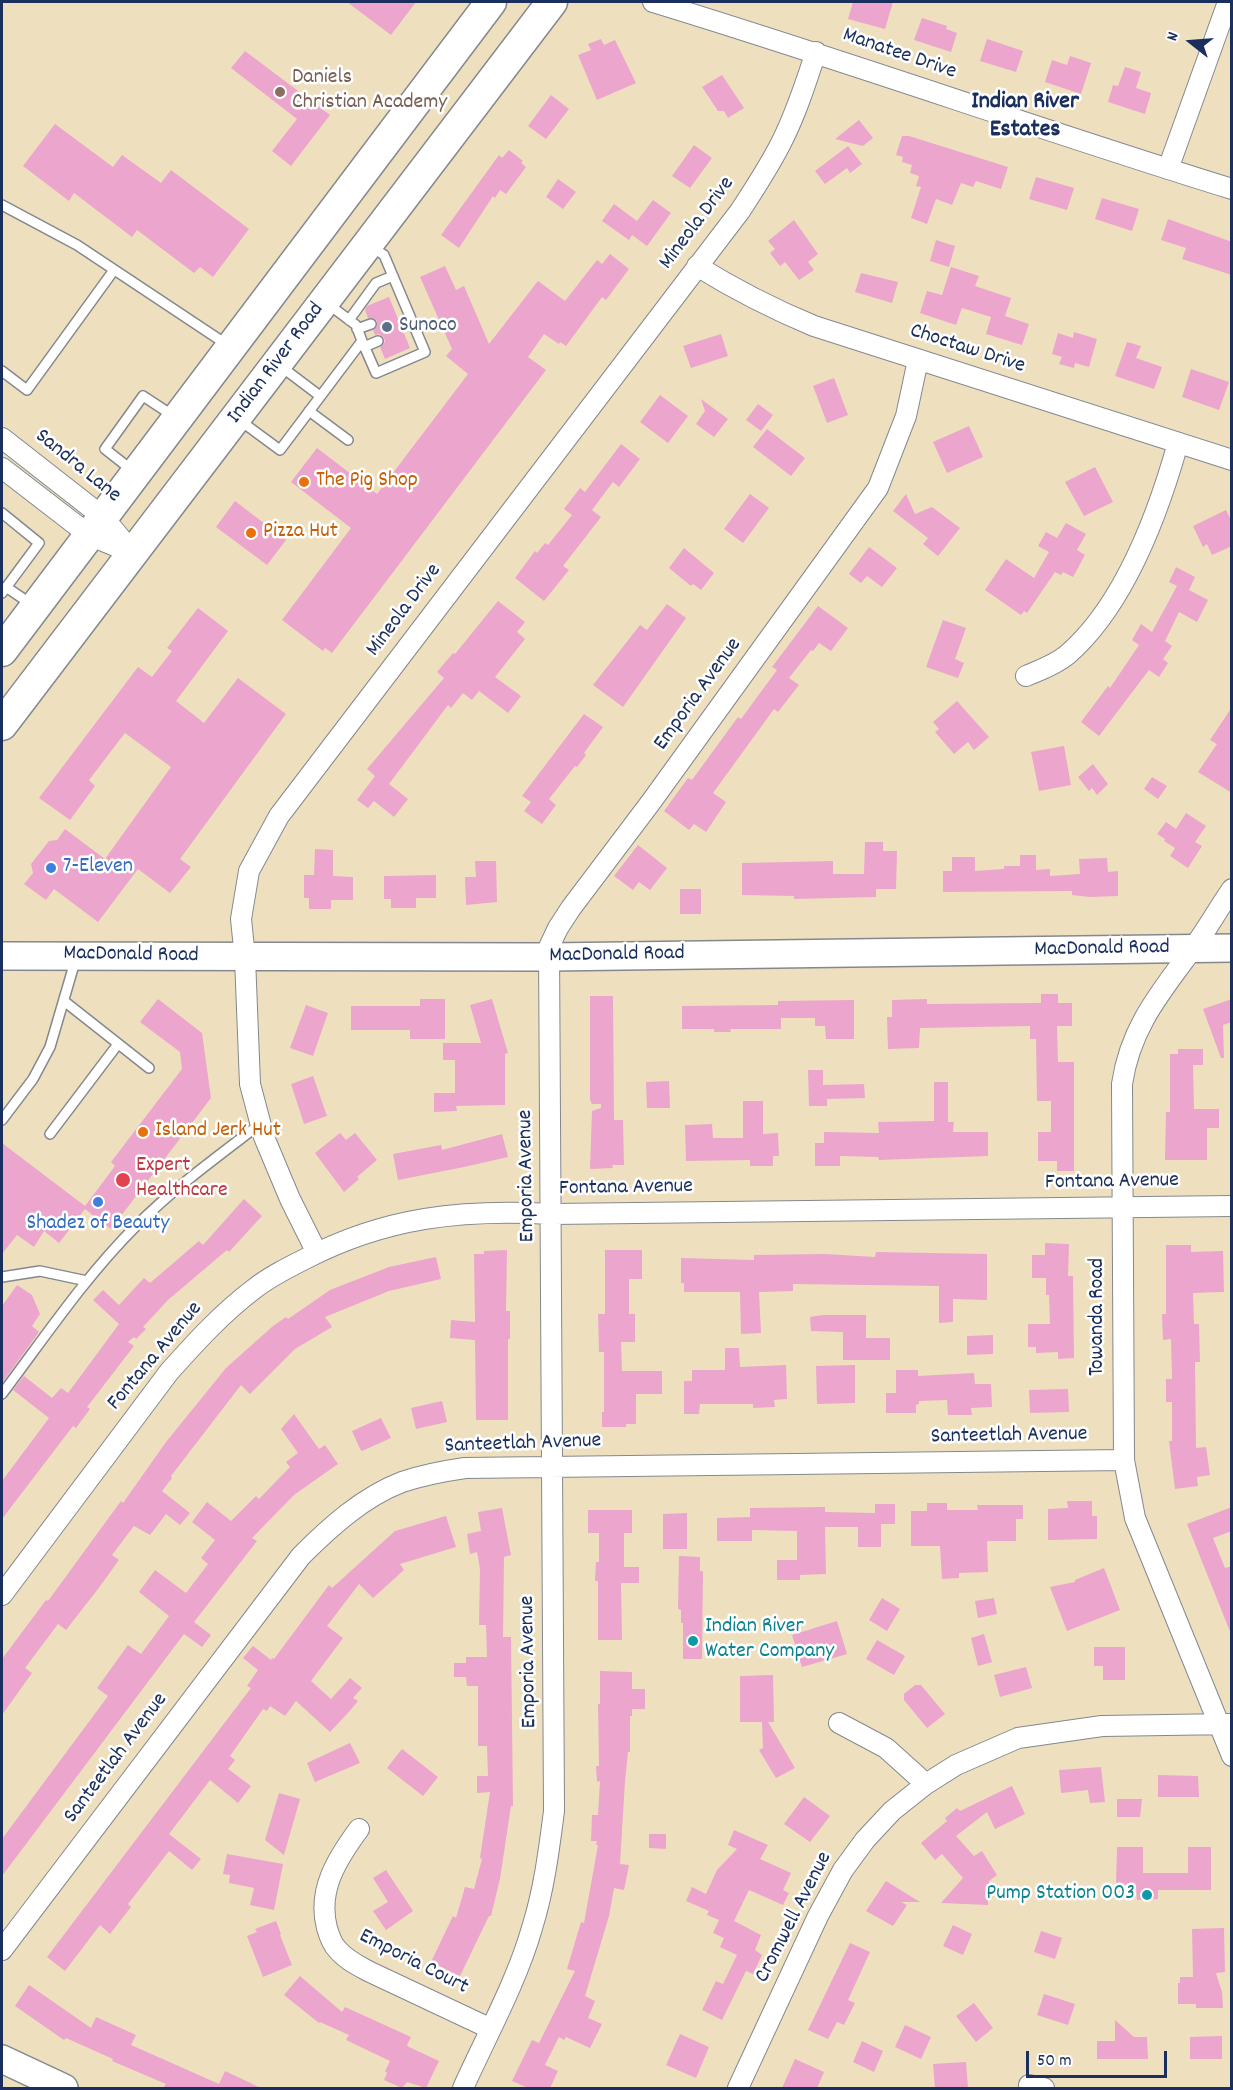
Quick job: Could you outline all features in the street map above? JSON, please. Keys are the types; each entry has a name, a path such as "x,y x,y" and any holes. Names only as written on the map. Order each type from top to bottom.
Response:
{"main road":[{"path":"2,651 491,2"},
{"name":"Indian River Road","path":"2,725 552,2"}],"street":[{"name":"Manatee Drive","path":"653,2 816,52 1232,189"},
{"path":"1168,169 1228,2"},
{"name":"Mineola Drive","path":"317,1252 290,1199 260,1124 250,1084 245,958 241,919 249,871 279,816 740,211 766,172 783,139 802,96 816,52"},
{"name":"Choctaw Drive","path":"697,266 777,310 814,326 1232,460"},
{"name":"Emporia Avenue","path":"463,2088 520,1965 532,1929 544,1885 554,1811 549,947 571,908 651,802 878,488 906,416 918,360"},
{"name":"Sandra Lane","path":"2,438 96,526"},
{"path":"1026,676 1049,667 1066,656 1088,634 1103,614 1129,572 1150,527 1168,481 1178,442"},
{"name":"Sandra Lane","path":"2,468 96,526 133,554"},
{"name":"Towanda Road","path":"1232,889 1192,949 1162,988 1145,1017 1131,1043 1125,1061 1122,1084 1124,1460 1135,1518 1226,1725 1232,1756"},
{"name":"MacDonald Road","path":"2,956 549,957 1232,948"},
{"name":"Fontana Avenue","path":"2,1595 169,1372 233,1305 255,1288 317,1252 390,1225 454,1214 520,1212 552,1214 1232,1206"},
{"name":"Santeetlah Avenue","path":"2,1950 294,1565 326,1531 378,1494 400,1483 429,1474 465,1468 1124,1460"},
{"path":"838,1723 886,1748 926,1785"},
{"name":"Cromwell Avenue","path":"738,2088 818,1916 843,1870 865,1840 892,1811 926,1785 956,1765 1018,1738 1102,1726 1226,1725"},
{"name":"Emporia Court","path":"358,1829 339,1856 330,1875 325,1895 324,1917 336,1949 368,1971 489,2028"},
{"path":"2,2059 64,2088"}],"lane":[{"path":"2,205 77,245 231,347"},
{"path":"324,302 356,325 375,373 425,352 384,255 368,244"},
{"path":"2,371 27,390 114,270"},
{"path":"349,320 376,283 393,276"},
{"path":"396,313 406,308"},
{"path":"357,329 370,324"},
{"path":"403,330 414,326"},
{"path":"236,418 280,450 363,344 378,341"},
{"path":"277,364 320,396"},
{"path":"135,473 105,448 143,396 177,419"},
{"path":"309,411 348,440"},
{"path":"2,513 39,543 4,590 35,607"},
{"path":"2,1120 33,1079 50,1047 77,955"},
{"path":"64,1001 149,1068"},
{"path":"50,1134 118,1044"},
{"path":"2,1394 87,1281 136,1226 190,1177 260,1124"},
{"path":"2,1277 40,1271 87,1281"}],"building":[{"path":"347,2 416,2 391,35"},
{"path":"853,2 893,2 885,29 848,19"},
{"path":"922,18 947,26 946,29 957,33 951,52 914,40"},
{"path":"601,39 604,45 615,40 636,83 597,100 578,55 591,50 588,44"},
{"path":"987,39 1023,51 1016,72 980,61"},
{"name":"Daniels Christian Academy","path":"245,51 330,115 291,166 272,151 297,119 231,68"},
{"path":"1070,56 1091,63 1081,94 1045,82 1052,60 1067,65"},
{"path":"1125,67 1141,72 1136,88 1151,93 1145,114 1108,102 1113,85 1118,86"},
{"path":"722,75 744,108 728,118 724,111 718,111 702,87"},
{"path":"551,95 569,109 546,139 528,126"},
{"path":"859,120 873,138 863,146 835,139"},
{"path":"55,124 113,167 122,155 161,183 171,170 249,229 213,277 200,267 194,273 137,230 132,237 74,193 69,201 23,166"},
{"path":"902,136 909,136 1008,167 1001,189 976,181 973,187 961,183 952,205 936,199 927,224 911,218 921,187 916,186 919,176 910,173 912,165 902,162 903,157 896,155"},
{"path":"694,145 712,158 690,188 672,176"},
{"path":"848,146 862,164 850,173 847,168 825,184 815,171"},
{"path":"509,150 523,161 521,163 526,167 506,194 500,190 495,198 493,196 459,248 441,235 499,155 502,158"},
{"path":"1036,177 1074,188 1067,210 1029,199"},
{"path":"558,179 576,192 563,209 546,197"},
{"path":"1102,198 1139,209 1132,231 1095,219"},
{"path":"653,200 671,213 647,246 632,235 629,240 602,221 614,204 637,221"},
{"path":"1168,219 1232,242 1232,275 1182,259 1186,248 1161,240"},
{"path":"794,220 818,254 808,262 814,270 799,280 785,262 780,266 770,253 775,249 768,241"},
{"path":"936,240 955,246 949,267 930,261"},
{"path":"610,254 629,269 606,300 602,297 566,346 544,334 528,357 546,370 332,653 325,648 323,651 282,620 351,528 291,482 317,448 377,494 468,374 446,356 452,349 420,277 445,266 456,290 464,286 489,344 538,281 565,301 597,260 602,264"},
{"path":"951,267 979,276 975,286 1011,298 1005,316 1029,324 1022,345 986,334 991,317 962,308 956,325 920,313 927,291 942,295"},
{"path":"861,273 898,282 892,303 855,292"},
{"name":"Sunoco","path":"389,297 410,348 385,359 380,347 385,342 384,338 379,334 375,335 373,330 377,326 377,321 368,318 365,310 367,306"},
{"path":"1074,332 1097,339 1089,367 1075,363 1074,368 1059,364 1062,357 1052,354 1058,333 1073,338"},
{"path":"721,334 728,356 691,368 683,346"},
{"path":"1127,342 1141,346 1136,358 1162,367 1154,389 1115,376"},
{"path":"1191,369 1229,382 1219,410 1182,397"},
{"path":"834,378 848,415 827,423 813,386"},
{"path":"660,395 688,416 668,443 640,422"},
{"path":"701,399 728,419 714,437 696,424 705,411"},
{"path":"758,404 773,415 761,431 746,420"},
{"path":"969,426 983,457 947,473 933,442"},
{"path":"767,429 805,458 791,476 753,447"},
{"path":"621,444 640,459 619,487 613,482 592,510 601,517 563,566 569,570 544,601 515,578 535,551 537,553 545,543 548,545 572,515 564,509 580,488 585,492"},
{"path":"1095,467 1113,502 1084,516 1065,482"},
{"path":"750,494 769,508 743,543 724,529"},
{"path":"906,494 915,514 932,507 960,528 938,556 923,544 928,538 893,511"},
{"name":"Pizza Hut","path":"235,501 286,540 267,565 216,527"},
{"path":"1226,510 1232,522 1232,546 1212,555 1207,544 1203,547 1193,526"},
{"path":"1066,523 1086,534 1077,550 1085,555 1073,577 1063,572 1061,575 1055,572 1027,613 1024,611 1021,615 985,590 1006,559 1034,578 1049,552 1038,546 1046,532 1057,538"},
{"path":"869,547 897,568 882,587 867,576 861,583 849,574"},
{"path":"684,548 714,573 701,590 693,584 691,586 669,568"},
{"path":"1176,567 1195,577 1189,590 1208,600 1197,622 1179,612 1165,641 1172,646 1163,659 1168,663 1159,677 1149,670 1099,736 1081,722 1108,686 1110,688 1139,645 1132,640 1141,624 1152,632 1177,586 1169,582"},
{"path":"498,601 525,622 517,632 525,639 495,677 521,696 508,713 479,691 472,700 463,693 451,708 448,705 389,784 408,799 394,817 374,801 368,808 357,800 375,776 367,769 444,678 437,672 453,653 455,654"},
{"path":"667,604 686,618 623,707 593,685 640,625 647,630"},
{"path":"818,606 848,628 831,651 819,643 813,651 811,650 789,678 799,685 778,712 774,709 713,793 726,802 706,832 694,824 689,830 664,811 688,778 692,780 738,717 741,719 777,670 772,667"},
{"path":"198,608 228,631 176,701 204,723 238,678 286,714 180,859 191,867 170,893 138,869 98,922 54,889 46,900 24,884 33,873 31,864 49,841 57,840 65,829 105,859 171,767 125,733 89,780 95,786 70,820 39,798 138,667 152,677 172,651 167,648"},
{"path":"943,620 966,628 955,659 964,663 958,678 926,667"},
{"path":"957,701 989,737 974,750 968,742 954,754 935,732 939,729 933,722"},
{"path":"1232,707 1232,793 1198,772 1217,744 1210,740"},
{"path":"584,714 603,727 577,767 575,766 549,799 556,805 542,824 524,811 531,802 522,796"},
{"path":"1064,746 1071,785 1039,791 1031,752"},
{"path":"1093,764 1108,784 1097,795 1092,788 1089,791 1078,777"},
{"path":"1152,777 1167,786 1158,799 1144,789"},
{"path":"1186,813 1206,826 1195,842 1202,846 1188,868 1170,856 1175,848 1157,834 1166,822 1176,829"},
{"path":"865,842 883,842 883,851 897,851 896,889 876,889 876,897 794,899 794,896 742,895 742,863 833,861 833,874 864,874"},
{"path":"638,845 667,868 650,890 639,882 633,890 614,876"},
{"path":"315,849 333,850 333,876 353,877 353,900 331,900 331,909 309,909 309,898 304,898 304,875 314,875"},
{"path":"1020,855 1036,855 1036,870 1050,869 1050,876 1080,874 1079,859 1107,858 1108,872 1118,871 1118,896 1090,897 1072,895 1072,891 943,892 943,871 952,871 952,857 975,857 975,871 1020,866"},
{"path":"475,861 496,861 497,902 466,905 465,877 476,877"},
{"path":"436,875 436,898 416,898 416,908 391,908 391,899 384,899 384,876"},
{"path":"680,889 701,889 701,914 680,914"},
{"path":"1041,994 1058,994 1058,1003 1072,1003 1072,1026 1057,1026 1058,1062 1074,1062 1074,1171 1057,1171 1057,1161 1038,1161 1038,1132 1051,1132 1051,1101 1037,1101 1036,1039 1030,1039 1030,1026 920,1028 919,1048 888,1049 887,1017 892,1017 892,1000 927,999 927,1004 1041,1003"},
{"path":"590,996 613,996 614,1120 623,1120 624,1165 612,1165 613,1168 590,1169 592,1111 601,1108 601,1104 592,1104 590,1100"},
{"path":"158,999 202,1033 211,1098 111,1229 85,1209 59,1243 44,1231 34,1247 17,1235 2,1254 2,1143 85,1206 115,1166 111,1162 182,1069 180,1052 140,1022"},
{"path":"420,999 445,999 445,1039 410,1039 410,1030 351,1030 351,1006 420,1006"},
{"path":"492,999 508,1053 505,1054 505,1105 456,1106 457,1111 434,1112 434,1093 455,1093 455,1060 443,1060 443,1043 481,1043 470,1005"},
{"path":"1232,999 1232,1022 1223,1025 1224,1058 1221,1058 1203,1009"},
{"path":"854,1000 854,1039 826,1039 825,1026 815,1026 815,1018 781,1018 781,1029 730,1029 731,1032 714,1032 714,1029 682,1029 682,1006 778,1005 778,1001"},
{"path":"306,1005 328,1013 313,1056 290,1048"},
{"path":"1178,1049 1203,1049 1203,1065 1193,1065 1194,1109 1219,1109 1219,1128 1207,1128 1207,1160 1165,1160 1166,1112 1170,1112 1170,1054 1178,1054"},
{"path":"808,1070 823,1070 823,1085 864,1084 865,1098 827,1099 827,1106 809,1106"},
{"path":"313,1076 327,1116 304,1124 291,1084"},
{"path":"669,1081 670,1108 647,1108 646,1082"},
{"path":"934,1082 948,1082 948,1122 954,1122 953,1132 988,1132 988,1156 879,1160 878,1157 840,1156 840,1166 815,1166 815,1143 824,1143 824,1132 879,1133 878,1122 934,1121"},
{"path":"743,1101 763,1101 763,1134 778,1133 779,1156 773,1156 773,1166 750,1166 750,1160 686,1161 685,1125 712,1124 713,1138 743,1138"},
{"path":"340,1133 346,1140 355,1133 377,1160 344,1192 315,1153"},
{"path":"502,1134 508,1157 398,1180 393,1154 441,1145 442,1150"},
{"path":"244,1199 262,1216 229,1252 227,1250 168,1300 143,1327 146,1329 136,1339 134,1337 128,1342 134,1346 87,1407 90,1409 76,1428 73,1426 2,1519 2,1481 49,1418 13,1390 24,1376 52,1398 61,1388 68,1393 119,1324 93,1300 103,1290 119,1305 144,1278 150,1283 199,1241 203,1245"},
{"path":"1045,1243 1069,1244 1068,1276 1073,1276 1074,1358 1058,1359 1058,1352 1036,1353 1036,1347 1028,1347 1028,1324 1050,1324 1046,1278 1032,1278 1032,1255 1045,1255"},
{"path":"1166,1245 1191,1245 1191,1252 1223,1251 1224,1292 1193,1293 1194,1324 1199,1324 1200,1362 1195,1362 1196,1448 1206,1447 1210,1475 1197,1477 1198,1486 1175,1489 1169,1441 1172,1441 1172,1402 1166,1402 1166,1379 1172,1379 1171,1339 1163,1340 1162,1314 1166,1314"},
{"path":"507,1250 506,1311 510,1311 508,1420 476,1420 475,1340 450,1338 451,1320 475,1322 474,1254"},
{"path":"605,1250 642,1250 642,1279 629,1279 629,1314 635,1314 635,1342 621,1342 622,1371 662,1371 662,1394 636,1394 636,1424 626,1424 626,1427 602,1427 604,1352 599,1352 598,1314 605,1314"},
{"path":"876,1252 987,1254 987,1300 953,1299 953,1322 939,1323 939,1286 793,1284 793,1291 759,1292 761,1333 741,1334 740,1292 684,1292 684,1283 681,1283 681,1258 754,1260 754,1255 825,1254 875,1257"},
{"path":"436,1257 441,1279 389,1291 325,1317 332,1327 295,1349 250,1394 241,1385 162,1491 190,1513 180,1525 166,1514 150,1535 134,1526 112,1555 119,1560 98,1589 66,1630 58,1624 25,1668 32,1673 2,1715 2,1659 46,1600 48,1601 121,1501 123,1503 166,1442 226,1368 273,1326 286,1317 288,1319 330,1290 389,1267"},
{"path":"17,1285 32,1295 40,1314 32,1326 39,1332 2,1383 2,1306"},
{"path":"866,1315 866,1338 890,1338 890,1360 843,1360 843,1332 811,1331 810,1317"},
{"path":"993,1335 993,1354 967,1355 967,1336"},
{"path":"725,1348 739,1348 740,1367 786,1365 787,1399 774,1400 775,1407 753,1408 753,1404 700,1404 699,1414 684,1414 684,1381 692,1381 692,1370 725,1370"},
{"path":"855,1365 855,1403 817,1404 816,1366"},
{"path":"896,1370 918,1370 918,1376 974,1373 975,1384 991,1384 992,1407 971,1408 972,1415 948,1415 947,1400 919,1401 916,1405 916,1413 886,1413 886,1393 896,1393"},
{"path":"1068,1389 1069,1412 1030,1413 1029,1390"},
{"path":"442,1401 447,1422 416,1429 411,1408"},
{"path":"294,1414 319,1449 325,1445 338,1464 294,1495 252,1538 257,1541 194,1622 211,1635 202,1647 184,1634 2,1876 2,1839 108,1696 97,1688 128,1645 141,1654 169,1616 139,1592 155,1570 186,1593 208,1564 201,1558 215,1540 192,1522 207,1502 231,1521 256,1496 259,1499 290,1467 286,1462 298,1453 281,1429"},
{"path":"381,1418 391,1438 362,1451 352,1431"},
{"path":"1067,1501 1092,1501 1092,1516 1097,1516 1097,1539 1048,1540 1048,1509 1068,1508"},
{"path":"927,1503 947,1503 947,1510 978,1510 977,1505 1023,1505 1023,1519 1016,1519 1016,1541 987,1541 988,1572 959,1573 959,1578 942,1579 940,1546 911,1546 911,1511 927,1511"},
{"path":"875,1504 895,1504 895,1524 881,1524 881,1547 858,1547 858,1527 825,1527 826,1574 800,1575 800,1580 777,1580 777,1560 797,1560 797,1531 752,1530 752,1541 717,1541 717,1518 750,1517 750,1508 825,1507 825,1512 875,1513"},
{"path":"1232,1507 1232,1531 1213,1538 1225,1568 1232,1566 1231,1634 1187,1524"},
{"path":"502,1508 511,1555 504,1557 503,1637 511,1637 513,1806 511,1806 500,1879 491,1916 460,1976 431,1962 453,1916 456,1918 465,1887 474,1889 482,1859 480,1858 490,1792 477,1793 477,1776 488,1776 487,1746 478,1746 478,1686 467,1686 466,1677 454,1677 454,1663 466,1663 466,1657 487,1657 486,1625 479,1625 480,1569 477,1552 470,1554 467,1534 481,1531 478,1512"},
{"path":"588,1510 632,1510 632,1533 624,1533 624,1567 639,1567 639,1583 621,1583 622,1640 598,1640 598,1581 595,1581 596,1562 599,1562 599,1533 588,1533"},
{"path":"687,1513 687,1549 663,1549 663,1514"},
{"path":"446,1516 456,1547 400,1564 404,1570 373,1598 359,1584 327,1626 343,1638 311,1681 331,1699 350,1678 362,1688 353,1698 358,1701 347,1714 330,1732 296,1701 285,1716 270,1706 267,1711 263,1709 230,1756 235,1760 228,1769 251,1786 238,1803 210,1780 169,1834 201,1859 192,1870 169,1851 128,1904 131,1907 110,1934 100,1925 65,1971 47,1957 251,1688 247,1686 258,1670 243,1658 253,1646 271,1660 274,1659 329,1585 332,1588 395,1531"},
{"name":"Indian River Water Company","path":"679,1556 700,1557 700,1571 703,1571 702,1659 683,1659 683,1623 681,1623 681,1610 678,1609"},
{"path":"1104,1568 1120,1610 1067,1631 1050,1587 1075,1582 1075,1580"},
{"path":"882,1598 900,1609 887,1631 869,1620"},
{"path":"994,1598 997,1614 978,1618 975,1601"},
{"path":"837,1621 847,1654 802,1667 792,1635"},
{"path":"984,1634 992,1662 978,1666 971,1638"},
{"path":"877,1640 905,1656 894,1675 866,1659"},
{"path":"1094,1647 1125,1647 1125,1680 1103,1680 1103,1666 1094,1666"},
{"path":"1026,1667 1032,1688 1000,1697 994,1675"},
{"path":"600,1671 632,1672 632,1689 645,1689 645,1709 632,1709 632,1716 630,1716 630,1752 628,1752 625,1781 620,1864 629,1865 624,1890 614,1888 609,1916 585,1996 595,2001 588,2018 602,2024 590,2048 566,2037 564,2040 559,2037 545,2065 558,2071 550,2088 528,2088 512,2081 532,2040 539,2043 575,1971 567,1969 581,1922 584,1923 598,1845 596,1845 597,1841 591,1841 592,1815 598,1815 600,1781 597,1782 596,1766 599,1766"},
{"path":"773,1675 774,1722 768,1722 795,1768 776,1778 759,1750 763,1748 762,1722 740,1722 740,1676"},
{"path":"915,1685 921,1685 945,1714 927,1728 904,1700 904,1694"},
{"path":"350,1743 360,1763 315,1782 307,1763"},
{"path":"402,1749 438,1777 423,1796 387,1768"},
{"path":"1101,1767 1105,1802 1090,1803 1088,1790 1061,1793 1059,1770"},
{"path":"1158,1775 1198,1776 1199,1797 1158,1797"},
{"path":"1012,1786 1025,1814 995,1829 987,1812 956,1836 974,1856 982,1851 997,1875 989,1881 988,1905 941,1903 963,1878 942,1854 935,1860 921,1843 947,1821 945,1818 957,1808 960,1811"},
{"path":"279,1793 300,1799 284,1855 265,1840"},
{"path":"804,1797 830,1816 810,1842 784,1824"},
{"path":"1117,1799 1142,1799 1140,1817 1117,1817"},
{"path":"734,1830 768,1845 760,1859 791,1873 783,1890 789,1893 783,1905 749,1890 734,1921 761,1935 755,1950 762,1955 753,1974 746,1971 722,2020 702,2010 716,1981 723,1984 737,1955 720,1947 724,1938 713,1933 719,1920 707,1915 709,1911 686,1901 692,1887 706,1894 717,1870 737,1849 728,1845"},
{"path":"649,1834 666,1834 666,1849 649,1848"},
{"path":"1117,1847 1143,1847 1143,1873 1188,1873 1188,1847 1211,1847 1211,1890 1158,1890 1158,1899 1137,1900 1136,1886 1116,1885"},
{"path":"227,1854 283,1864 274,1910 250,1905 254,1888 229,1883 230,1875 223,1874"},
{"path":"386,1870 413,1911 386,1930 373,1911 388,1902 373,1878"},
{"path":"886,1881 920,1902 901,1902 907,1905 893,1926 866,1911"},
{"path":"276,1921 292,1965 263,1977 247,1936 257,1932 255,1929"},
{"path":"953,1925 972,1934 963,1955 943,1946"},
{"path":"1224,1928 1225,1972 1216,1973 1222,1992 1223,2008 1196,2008 1196,2004 1178,2004 1180,1977 1193,1977 1192,1929"},
{"path":"1041,1931 1062,1938 1055,1959 1034,1952"},
{"path":"850,1943 870,1952 848,2000 855,2003 844,2025 837,2022 828,2039 808,2030"},
{"path":"300,1976 342,2012 345,2007 411,2037 407,2045 409,2047 439,2061 426,2088 407,2082 402,2088 384,2080 390,2061 346,2040 349,2035 319,2023 284,1995"},
{"path":"29,1985 91,2028 96,2017 136,2035 131,2045 219,2084 225,2071 261,2088 163,2088 166,2084 66,2038 64,2040 15,2006"},
{"path":"1044,1994 1075,2004 1068,2025 1037,2015"},
{"path":"974,2003 993,2028 976,2042 956,2016"},
{"path":"1115,2020 1134,2037 1147,2037 1148,2059 1097,2059 1097,2041 1115,2041"},
{"path":"905,2025 931,2037 921,2059 895,2047"},
{"path":"680,2034 709,2047 696,2078 666,2065"},
{"path":"1222,2036 1222,2059 1190,2059 1190,2037"},
{"path":"862,2041 883,2051 874,2072 853,2062"},
{"path":"795,2059 824,2072 817,2088 782,2088"},
{"path":"966,2062 968,2088 935,2088 933,2064"}],"place":[{"name":"Daniels Christian Academy","path":"280,92"},
{"name":"Sunoco","path":"387,327"},
{"name":"The Pig Shop","path":"304,482"},
{"name":"Pizza Hut","path":"251,533"},
{"name":"7-Eleven","path":"51,868"},
{"name":"Island Jerk Hut","path":"143,1132"},
{"name":"Expert Healthcare","path":"123,1180"},
{"name":"Shadez of Beauty","path":"98,1202"},
{"name":"Indian River Water Company","path":"693,1641"},
{"name":"Pump Station 003","path":"1147,1895"}],"district":[{"name":"Indian River Estates","path":"1025,118"}]}
